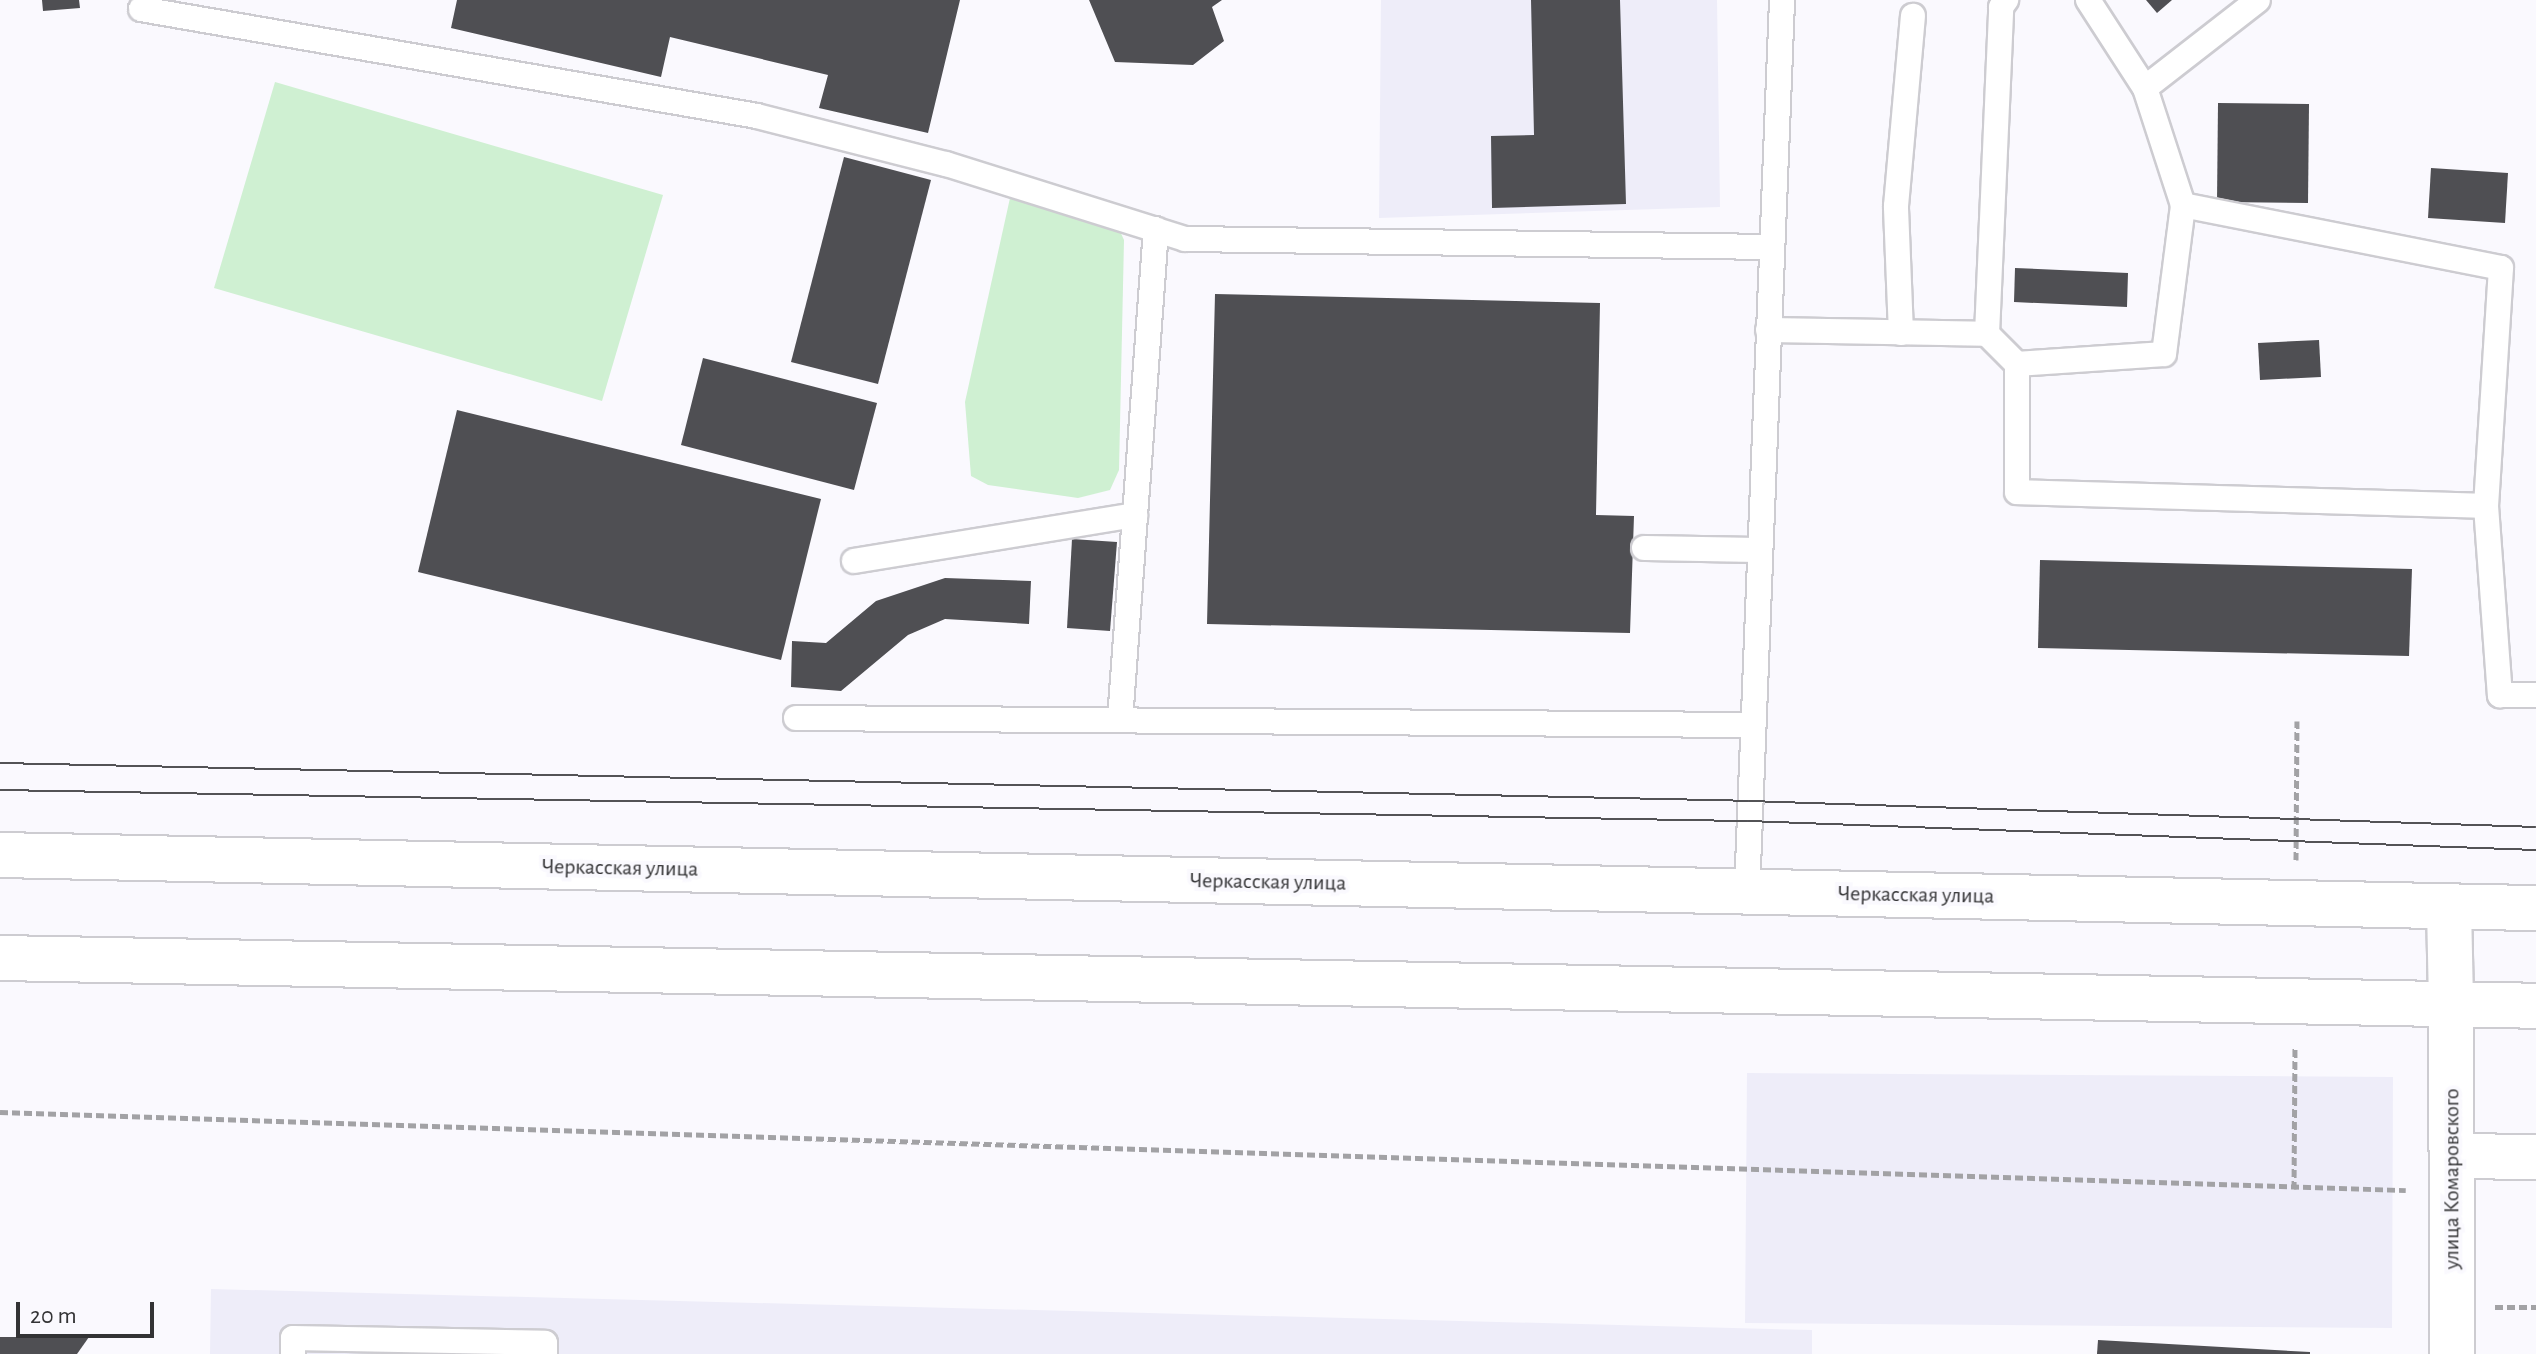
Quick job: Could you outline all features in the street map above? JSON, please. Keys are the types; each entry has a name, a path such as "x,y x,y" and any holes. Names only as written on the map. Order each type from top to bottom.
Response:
{"main road":[{"name":"Черкасская улица","path":"0,855 2536,908"},
{"name":"улица Комаровского","path":"2449,907 2452,1354"},
{"path":"0,958 2536,1006"},
{"path":"2453,1156 2536,1157"}],"lane":[{"path":"1747,892 1782,0"},
{"path":"1987,334 2001,7 2006,0"},
{"path":"2017,364 2164,354 2183,205 2145,88 2088,0"},
{"path":"2145,88 2258,0"},
{"path":"141,9 757,116 946,164 1185,239 1770,247"},
{"path":"1901,333 1896,206 1913,16"},
{"path":"2183,205 2501,268 2486,506 2500,695 2536,695"},
{"path":"1120,720 1156,229"},
{"path":"1768,330 1987,334 2017,364 2017,492 2486,506"},
{"path":"854,561 1135,515"},
{"path":"1644,548 1759,550"},
{"path":"796,718 1752,725"},
{"path":"293,1354 293,1338 545,1343 545,1354"}],"path":[{"path":"0,1112 2294,1189 2429,1190 2453,1156"},
{"path":"2493,1323 2493,1307 2536,1307"}],"shaded area":[{"path":"1381,0 1717,0 1720,207 1379,218"},
{"path":"1747,1073 2393,1077 2392,1328 1745,1323"},
{"path":"211,1289 1812,1330 1812,1354 210,1354"}],"green space":[{"path":"275,82 663,195 602,401 214,288"},
{"path":"1010,198 1119,229 1124,240 1119,470 1110,490 1078,498 988,485 971,476 965,402"}],"building":[{"path":"42,0 79,0 80,8 43,11"},
{"path":"457,0 960,0 928,133 819,108 828,75 670,37 661,77 451,28"},
{"path":"1089,0 1222,0 1212,7 1224,41 1193,65 1115,62"},
{"path":"1531,0 1620,0 1626,204 1492,208 1491,136 1534,135"},
{"path":"2146,0 2172,0 2157,13"},
{"path":"2218,103 2309,104 2308,203 2217,202"},
{"path":"844,157 931,180 878,384 791,362"},
{"path":"2431,168 2508,173 2505,223 2428,218"},
{"path":"2015,268 2128,273 2127,307 2014,302"},
{"path":"1215,294 1600,303 1596,515 1634,516 1630,633 1207,624"},
{"path":"2319,340 2321,377 2260,380 2258,343"},
{"path":"703,358 877,403 854,490 681,445"},
{"path":"457,410 821,499 781,660 418,572"},
{"path":"1072,539 1117,542 1110,631 1067,628"},
{"path":"2040,560 2412,569 2409,656 2038,648"},
{"path":"945,578 1031,581 1029,624 945,619 908,635 841,691 791,687 792,641 826,643 876,601"},
{"path":"0,1337 89,1337 77,1354 0,1354"},
{"path":"2098,1340 2310,1352 2310,1354 2097,1354"}],"tram line":[{"path":"0,763 1749,801 2536,827"},
{"path":"0,790 1748,821 2536,850"}]}
